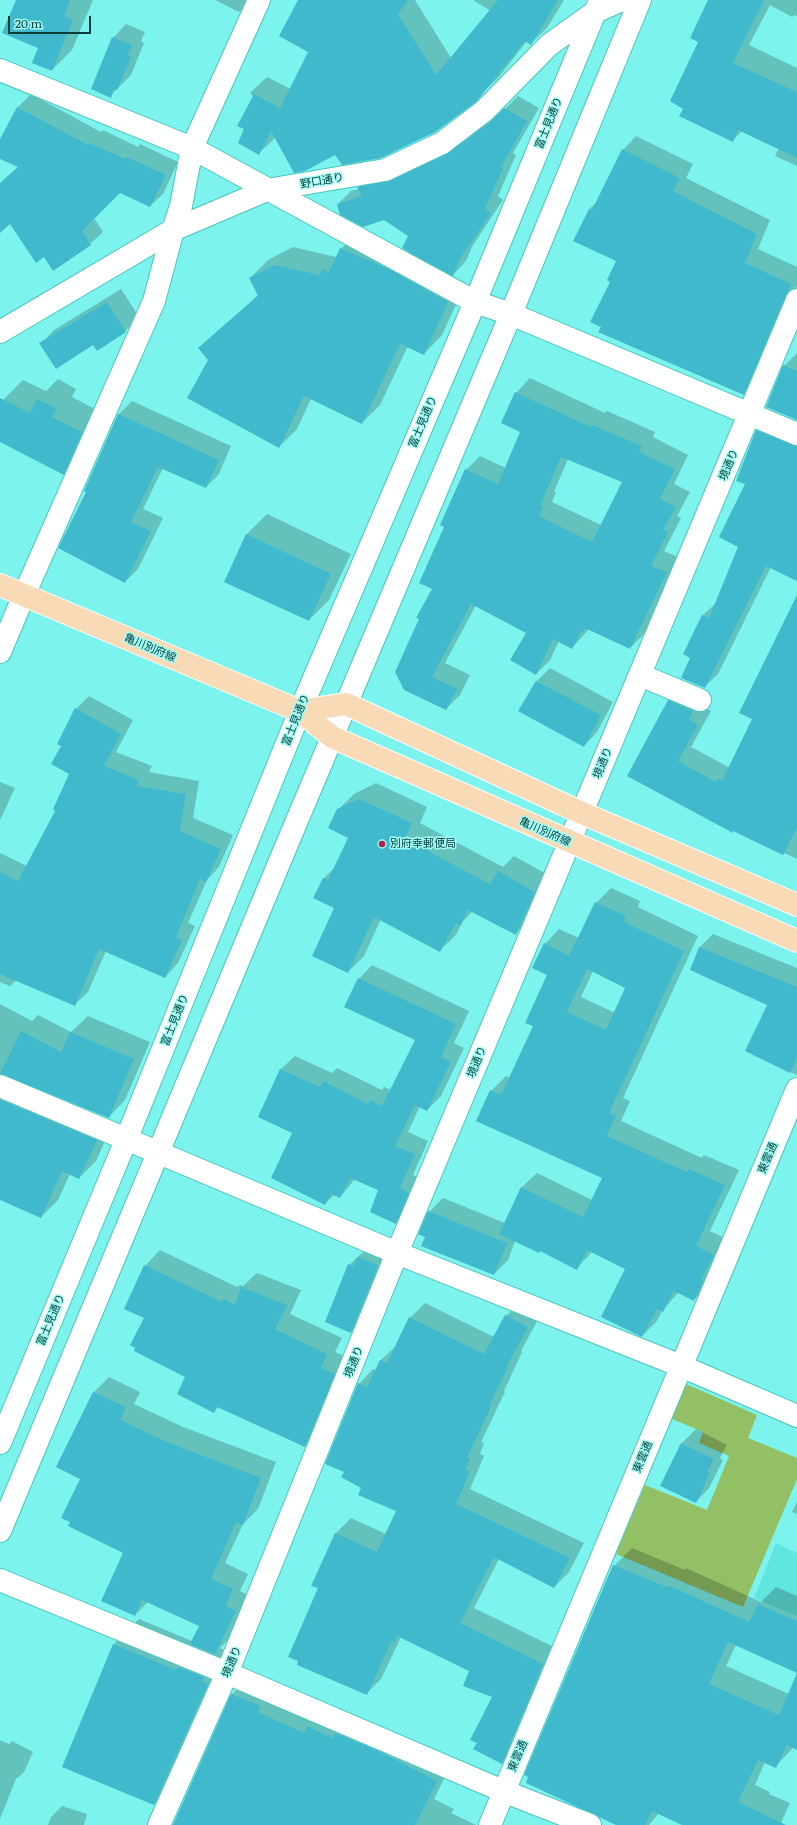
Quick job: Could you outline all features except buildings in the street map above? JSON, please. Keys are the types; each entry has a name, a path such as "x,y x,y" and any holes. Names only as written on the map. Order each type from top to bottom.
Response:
{"main road":[{"name":"亀川別府線","path":"0,585 300,711 332,737 797,942"},
{"path":"300,711 346,704 582,813 797,905"}],"street":[{"path":"0,652 24,594 154,301 181,206 192,148 259,0"},
{"name":"野口通り","path":"0,332 173,230 267,190 385,170 442,143 484,110 549,45 597,6 622,0"},
{"path":"0,1531 290,837 511,314 640,0"},
{"name":"富士見通り","path":"0,1443 126,1140 300,711 475,302 597,6"},
{"path":"0,70 192,148 475,302 511,314 797,434"},
{"name":"境通り","path":"159,1825 227,1673 398,1253 797,300"},
{"path":"640,675 700,700"},
{"path":"0,1086 158,1154 398,1253 681,1366 797,1416"},
{"name":"東雲通","path":"490,1825 797,1089"},
{"path":"0,1580 227,1673 503,1791 590,1825"}],"shaded area":[{"path":"776,1543 797,1553 797,1616 754,1598"}],"green space":[{"path":"686,1384 757,1415 748,1438 797,1458 797,1479 743,1607 616,1554 645,1485 707,1510 729,1456 699,1443 703,1432 672,1419"}],"place":[{"name":"別府幸郵便局","path":"382,844"}]}
